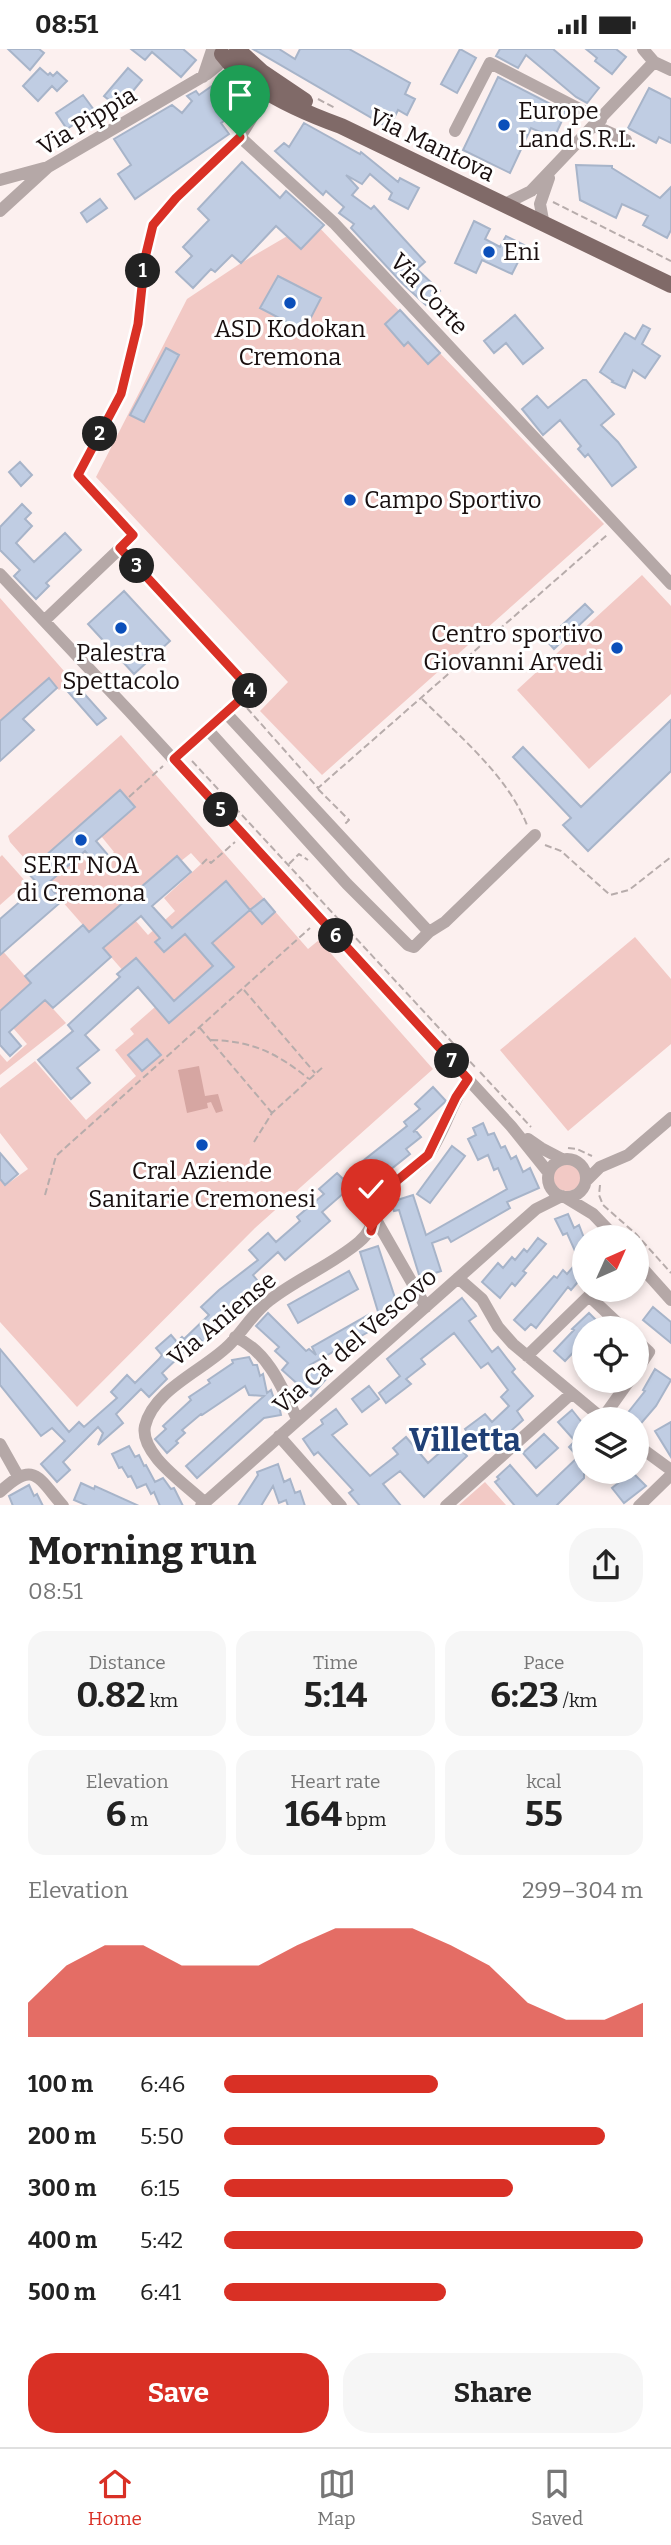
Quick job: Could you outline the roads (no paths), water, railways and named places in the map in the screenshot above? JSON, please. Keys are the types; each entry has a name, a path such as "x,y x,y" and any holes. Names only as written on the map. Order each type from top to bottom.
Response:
{"main road":[{"name":"Via Mantova","path":"222,51 233,69 271,86 313,116 671,285"}],"street":[{"path":"643,49 654,62 671,70"},
{"name":"Via Pippia","path":"0,211 48,167 202,77 222,51"},
{"path":"626,140 598,123 654,62"},
{"name":"Via Mantova","path":"455,131 490,63 598,123 525,196 502,205"},
{"name":"Via Corte","path":"271,86 240,137 334,223 671,584"},
{"path":"0,180 48,167"},
{"name":"Via Mantova","path":"544,225 540,212 541,196 554,169"},
{"path":"45,620 133,535 78,475"},
{"path":"120,548 251,690 174,758"},
{"path":"0,575 174,758 511,1126 548,1177 552,1191 593,1213 604,1225"},
{"path":"225,712 429,932"},
{"path":"207,729 347,884 408,945 414,947 535,835"},
{"name":"Via Aniense","path":"203,1504 146,1445 145,1427 155,1406 177,1384 230,1344 250,1318 271,1299 359,1243 371,1231 379,1202 388,1188 428,1155 456,1097 468,1079"},
{"path":"564,1196 576,1194 600,1167 628,1155 671,1118"},
{"path":"511,1126 541,1148 563,1153 579,1163 585,1171 585,1184 593,1213"},
{"path":"548,1177 563,1153"},
{"path":"579,1163 600,1167"},
{"name":"Via Ca' del Vescovo","path":"536,1209 548,1177"},
{"name":"Via Ca' del Vescovo","path":"203,1504 536,1209 564,1196"},
{"path":"375,1218 426,1307"},
{"path":"649,1275 671,1300"},
{"path":"458,1278 482,1299 498,1327 527,1356 587,1407"},
{"path":"527,1356 583,1302"},
{"path":"600,1302 613,1316"},
{"path":"235,1338 246,1342 260,1355 278,1379 297,1419"},
{"path":"447,1505 570,1394"},
{"path":"279,1436 327,1500"},
{"path":"0,1444 18,1476"},
{"path":"640,1505 671,1473 649,1455"},
{"path":"0,1492 18,1476 35,1475 62,1505"}],"place":[{"name":"Europe Land S.R.L.","path":"504,125"},
{"name":"Eni","path":"489,252"},
{"name":"ASD Kodokan Cremona","path":"290,303"},
{"name":"Campo Sportivo","path":"350,500"},
{"name":"Palestra Spettacolo","path":"121,628"},
{"name":"Centro sportivo Giovanni Arvedi","path":"617,648"},
{"name":"SERT NOA di Cremona","path":"81,840"},
{"name":"Cral Aziende Sanitarie Cremonesi","path":"202,1145"}],"district":[{"name":"Villetta","path":"465,1440"}]}
